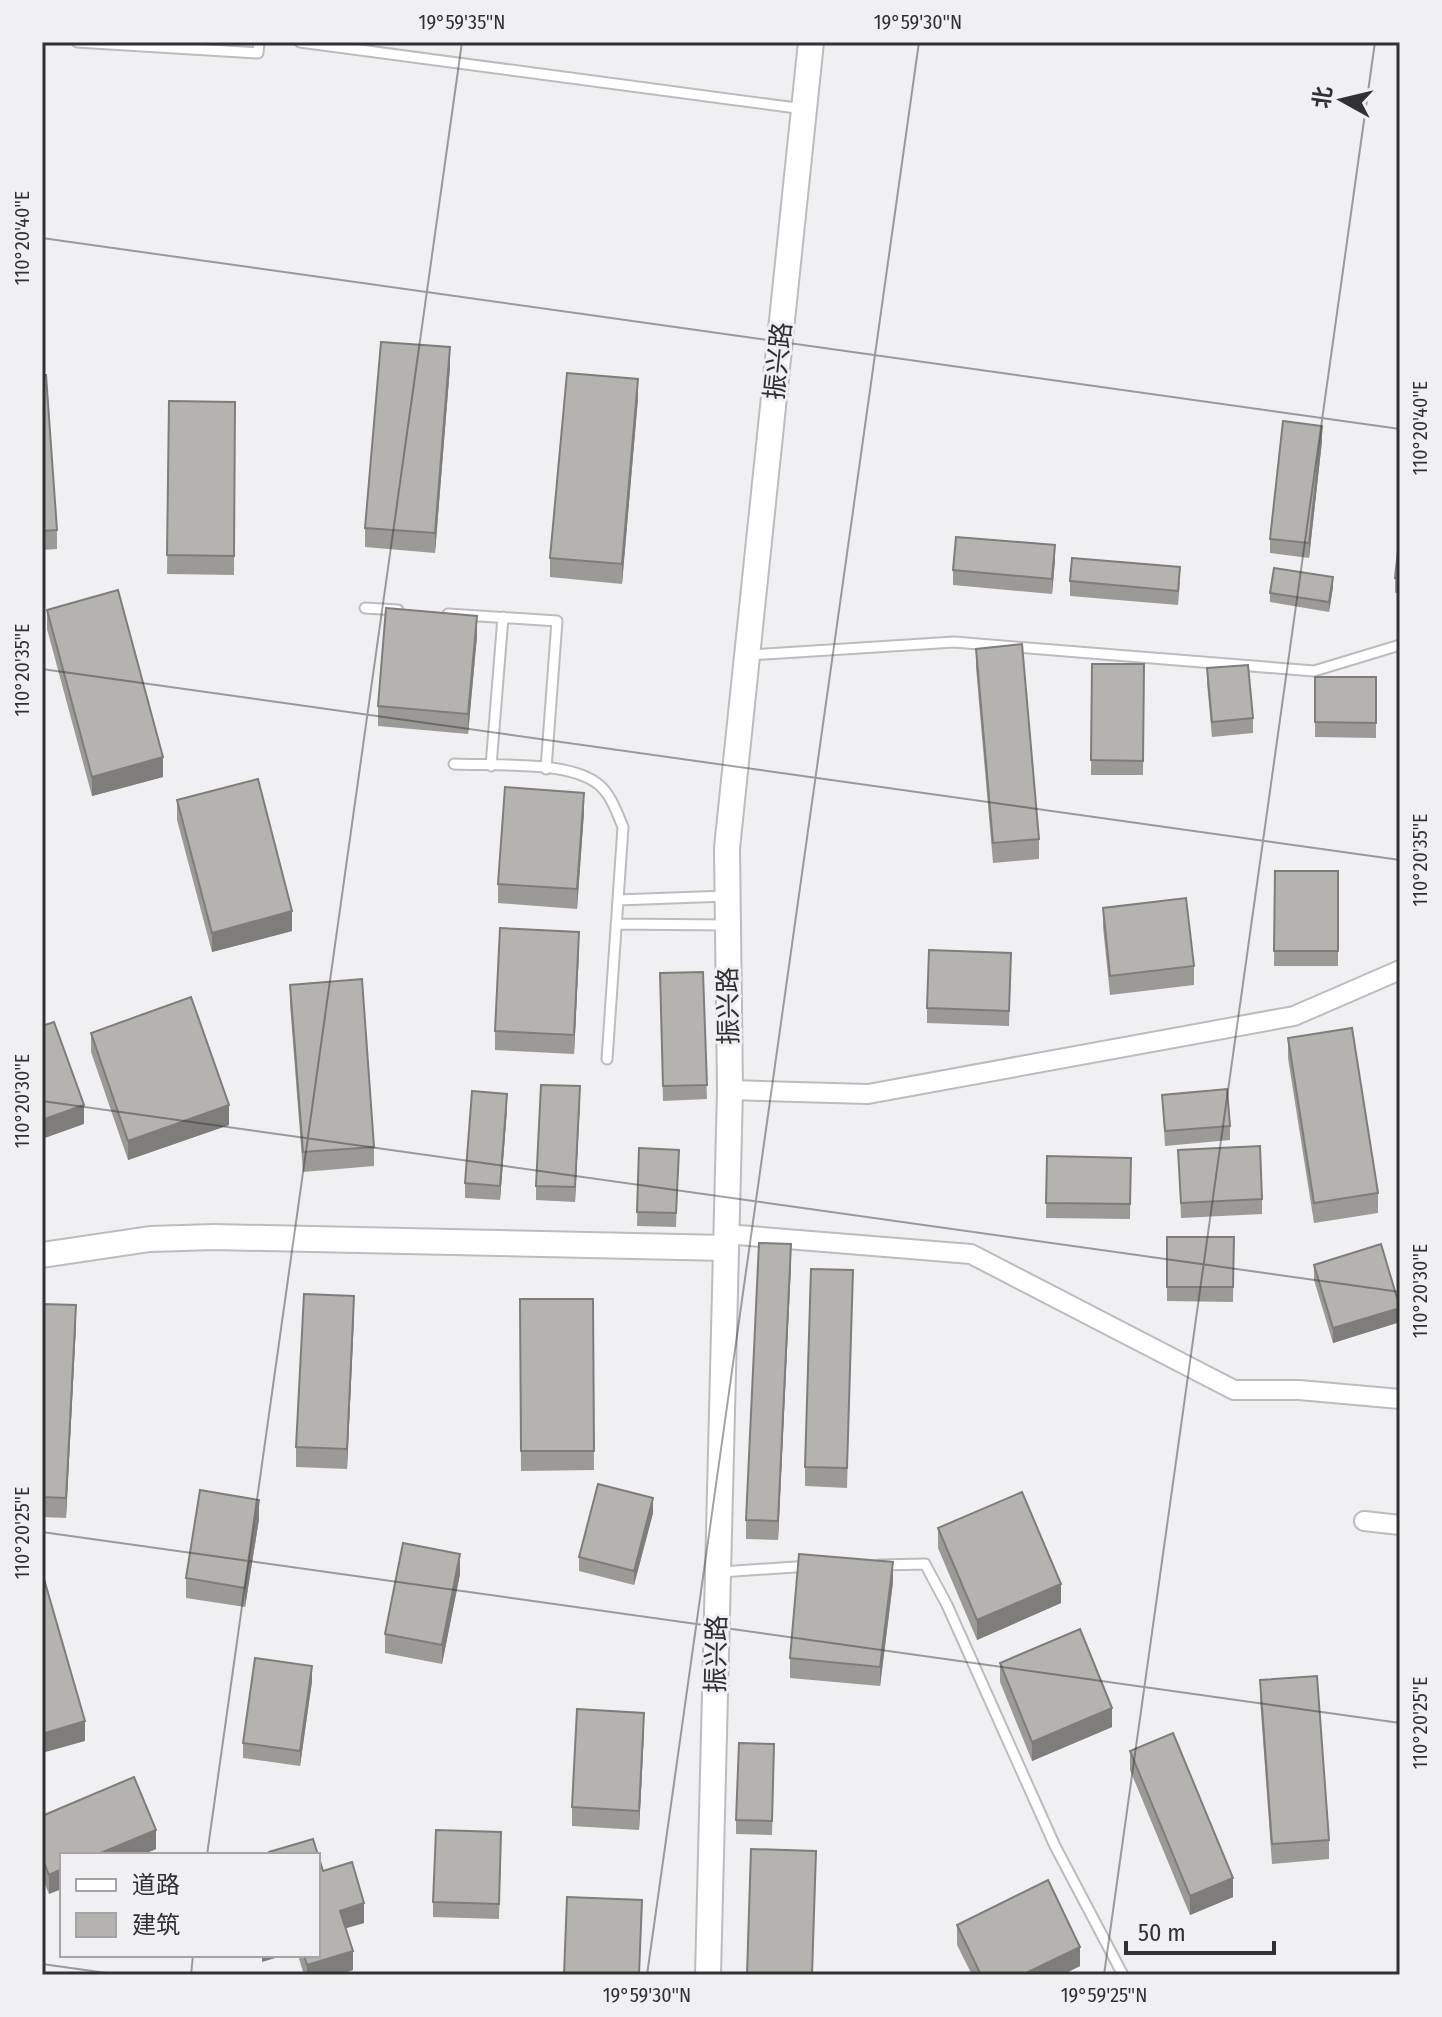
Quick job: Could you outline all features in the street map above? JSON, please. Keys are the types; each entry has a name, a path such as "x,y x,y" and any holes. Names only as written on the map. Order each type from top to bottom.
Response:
{"street":[{"name":"振兴路","path":"708,1975 730,1090 727,848 811,42"},
{"path":"730,1090 868,1094 1294,1016 1400,970"},
{"path":"42,1255 150,1239 214,1237 726,1241 971,1254 1234,1390 1299,1390 1400,1399"},
{"path":"1364,1521 1400,1525"}],"lane":[{"path":"77,42 258,53 259,42"},
{"path":"300,42 804,109"},
{"path":"365,608 411,611"},
{"path":"442,613 557,621 546,769"},
{"path":"491,766 503,617"},
{"path":"748,655 954,642 1314,671 1400,645"},
{"path":"454,764 546,769 588,779 598,784 613,802 623,827 607,1059"},
{"path":"618,900 727,896"},
{"path":"616,924 726,925"},
{"path":"862,1565 925,1564 947,1605 1055,1846 1123,1975"},
{"path":"718,1573 814,1566"}],"building":[{"path":"381,342 450,347 435,533 365,528"},
{"path":"567,373 638,379 622,564 550,558"},
{"path":"42,375 46,375 57,530 42,531"},
{"path":"169,401 235,402 234,556 167,555"},
{"path":"1283,421 1322,426 1309,543 1270,539"},
{"path":"1400,533 1400,577 1395,578"},
{"path":"956,537 1055,545 1052,579 953,570"},
{"path":"1072,558 1180,567 1178,591 1070,581"},
{"path":"1274,568 1333,577 1329,602 1270,593"},
{"path":"118,590 163,757 92,777 47,610"},
{"path":"386,608 477,616 468,714 378,706"},
{"path":"1022,644 1039,839 993,843 976,649"},
{"path":"1092,664 1144,664 1143,761 1091,760"},
{"path":"1248,665 1253,718 1212,722 1207,668"},
{"path":"1315,677 1376,677 1376,723 1315,722"},
{"path":"258,779 292,911 212,933 177,800"},
{"path":"505,787 584,793 577,889 498,884"},
{"path":"1275,871 1338,871 1338,951 1274,951"},
{"path":"1186,898 1194,966 1110,976 1103,908"},
{"path":"500,928 579,932 574,1035 495,1031"},
{"path":"929,950 1011,953 1009,1011 927,1008"},
{"path":"703,972 707,1085 663,1086 660,973"},
{"path":"362,979 374,1147 303,1152 290,985"},
{"path":"191,997 229,1105 128,1141 91,1033"},
{"path":"54,1022 84,1105 42,1120 42,1026"},
{"path":"1352,1028 1378,1193 1314,1203 1288,1038"},
{"path":"541,1085 580,1086 575,1187 536,1186"},
{"path":"1227,1089 1230,1126 1165,1131 1162,1095"},
{"path":"472,1091 507,1094 500,1186 465,1183"},
{"path":"1260,1146 1262,1199 1181,1203 1178,1150"},
{"path":"639,1148 679,1150 676,1213 637,1212"},
{"path":"1047,1156 1131,1158 1130,1204 1046,1203"},
{"path":"1167,1237 1234,1237 1233,1287 1167,1287"},
{"path":"759,1243 791,1244 778,1521 746,1520"},
{"path":"1381,1244 1400,1308 1333,1328 1314,1265"},
{"path":"811,1269 853,1270 847,1468 805,1467"},
{"path":"304,1294 354,1296 347,1449 296,1447"},
{"path":"520,1299 593,1299 594,1451 521,1451"},
{"path":"42,1304 76,1305 66,1498 42,1497"},
{"path":"598,1484 653,1498 634,1571 579,1557"},
{"path":"200,1490 259,1500 245,1588 186,1578"},
{"path":"1022,1492 1061,1584 977,1620 938,1528"},
{"path":"403,1543 460,1554 442,1645 385,1634"},
{"path":"799,1554 893,1562 880,1667 790,1658"},
{"path":"42,1572 85,1721 42,1734"},
{"path":"1080,1629 1112,1708 1032,1742 1000,1663"},
{"path":"255,1658 312,1666 300,1751 243,1743"},
{"path":"1317,1676 1329,1840 1272,1844 1260,1680"},
{"path":"577,1709 644,1713 639,1811 572,1807"},
{"path":"1173,1733 1233,1878 1190,1896 1130,1751"},
{"path":"739,1743 774,1744 772,1821 736,1820"},
{"path":"134,1777 156,1830 101,1853 60,1853 60,1870 49,1875 42,1857 42,1816"},
{"path":"436,1830 501,1832 499,1904 433,1902"},
{"path":"313,1839 317,1853 269,1853"},
{"path":"751,1849 816,1851 812,1975 747,1975"},
{"path":"320,1861 323,1871 352,1862 364,1903 340,1911 353,1951 307,1965 305,1957 320,1957"},
{"path":"1048,1880 1080,1947 1022,1975 981,1975 957,1925"},
{"path":"567,1897 642,1900 639,1975 564,1975"}]}
